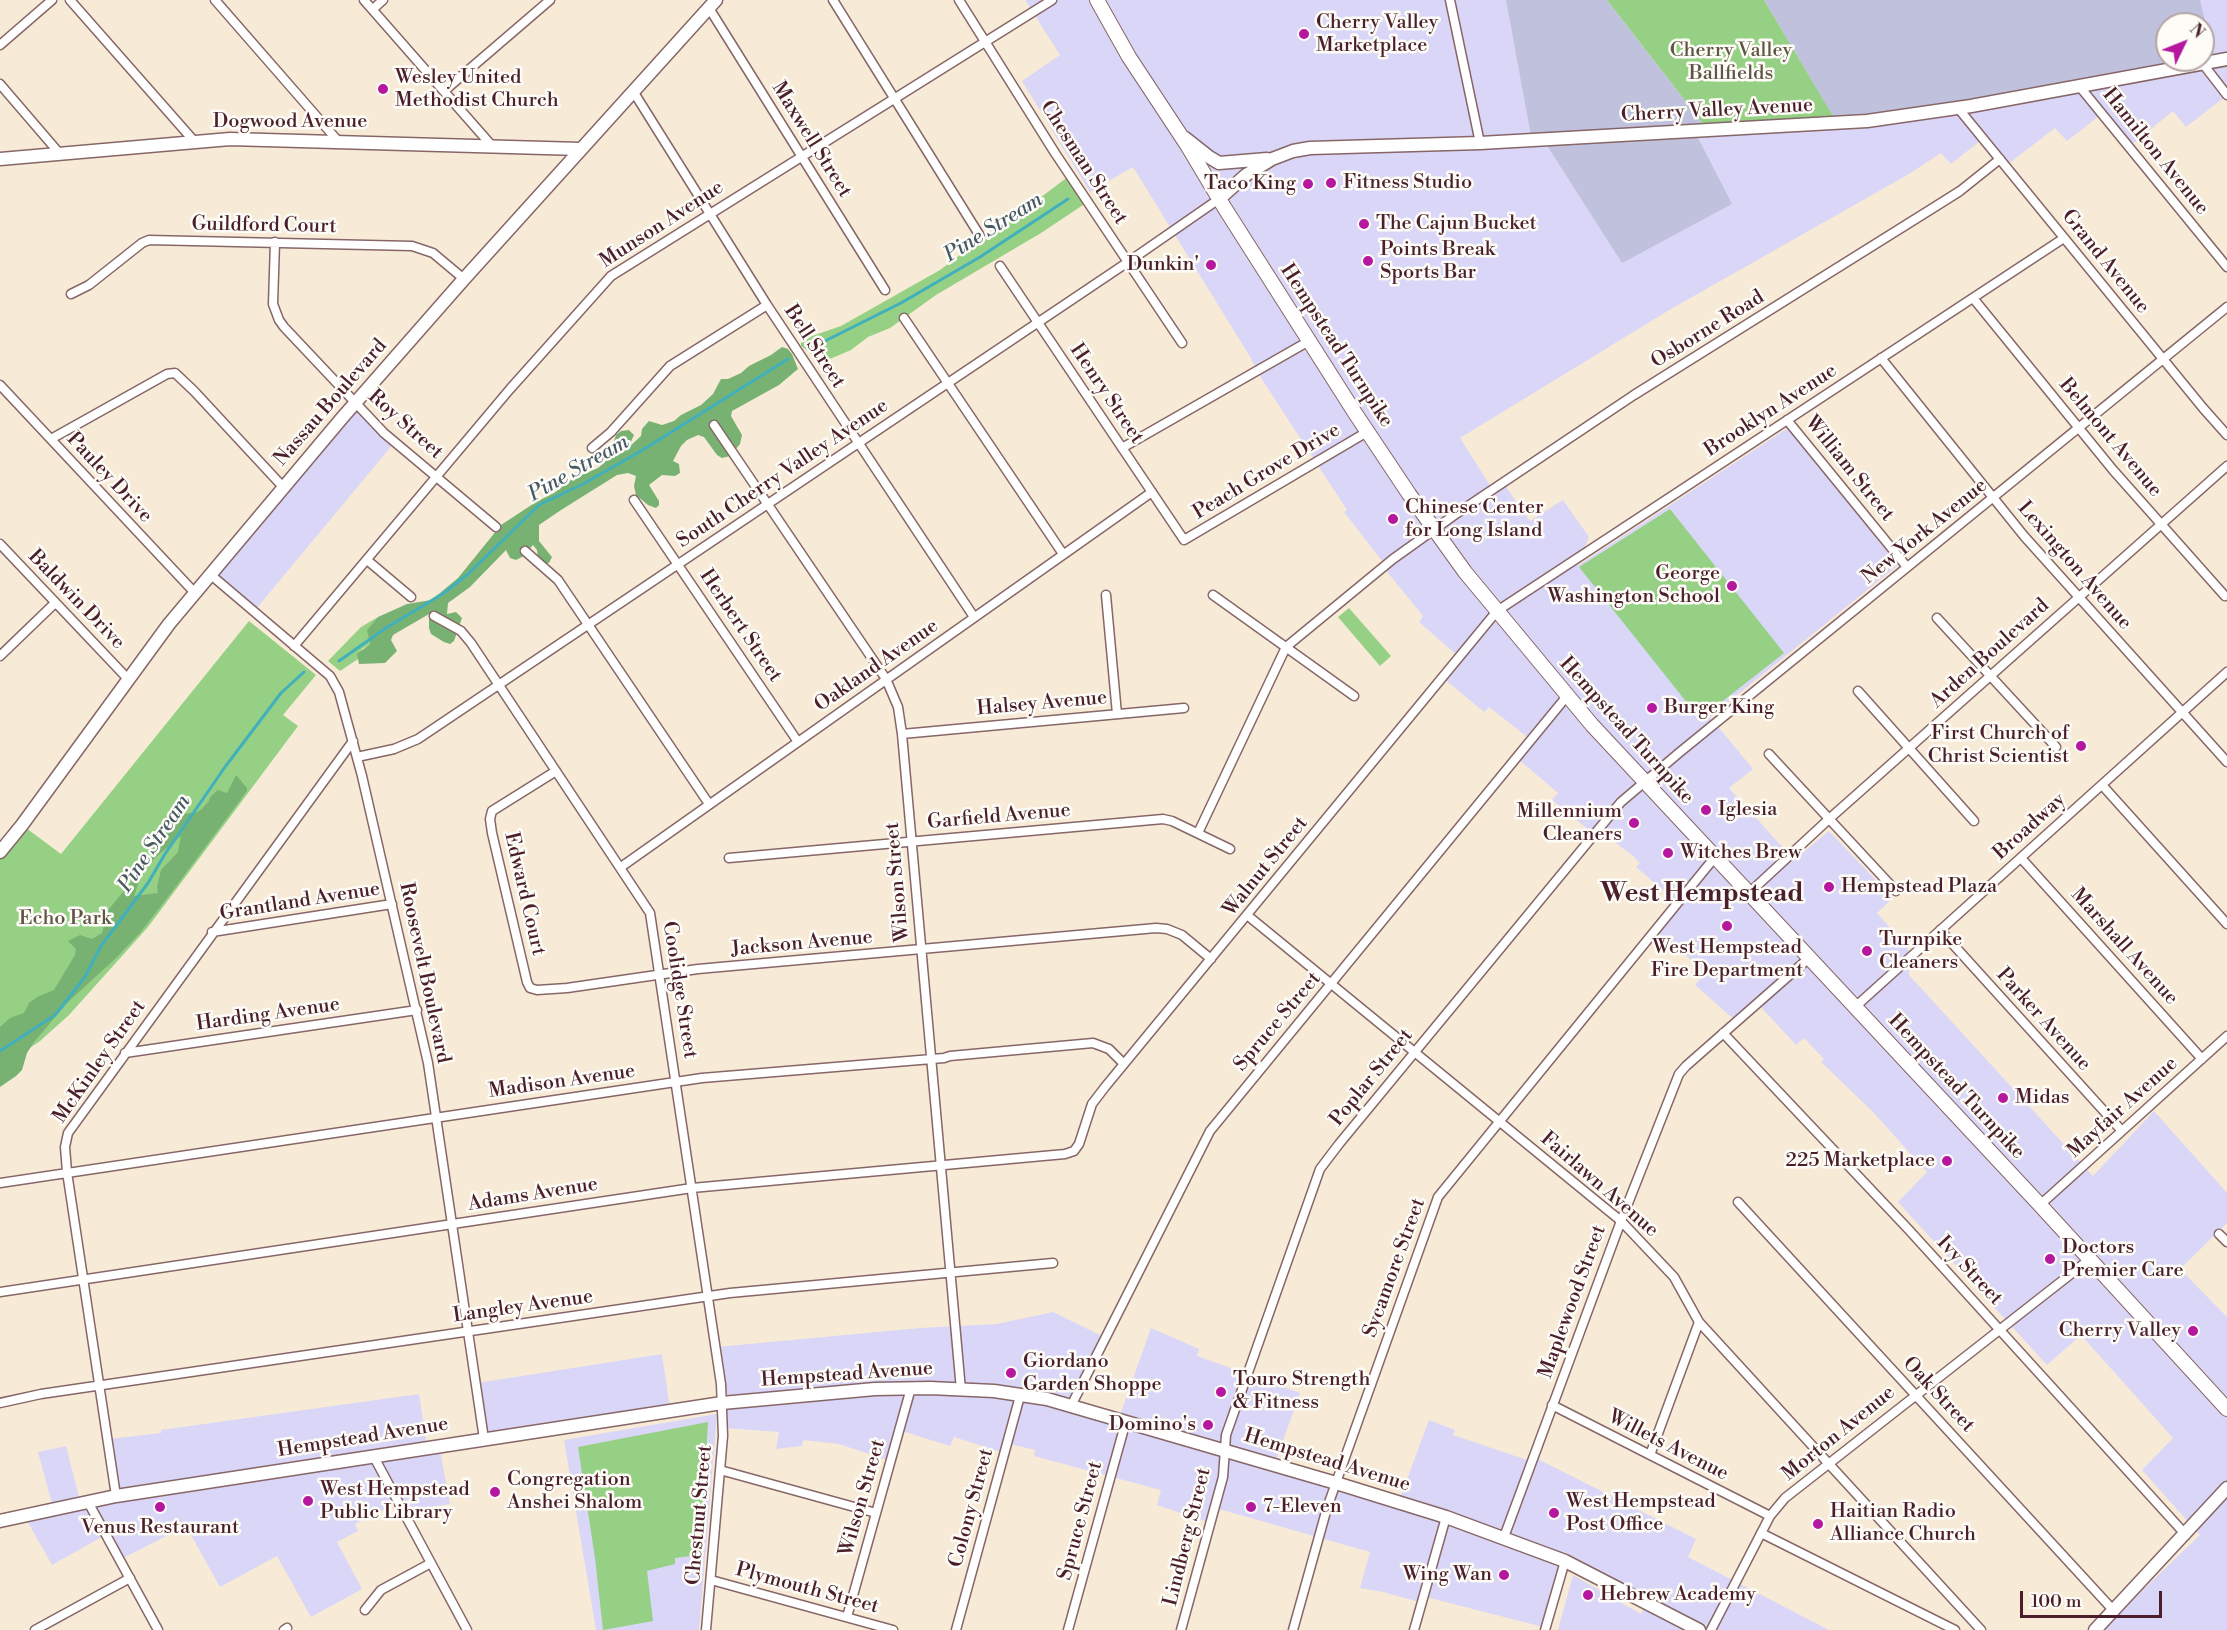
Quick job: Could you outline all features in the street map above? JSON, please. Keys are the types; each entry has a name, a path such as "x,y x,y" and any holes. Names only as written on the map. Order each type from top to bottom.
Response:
{"main road":[{"name":"Hempstead Turnpike","path":"1097,0 1129,57 1367,432 1465,572 1567,696 1645,782 2227,1408"},
{"name":"Nassau Boulevard","path":"0,852 29,816 168,624 464,279 713,4"},
{"name":"Cherry Valley Avenue","path":"1219,199 1246,175 1272,159 1293,151 1310,148 1480,143 1867,122 2160,72"},
{"path":"1179,133 1219,163 1272,159"},
{"name":"Dogwood Avenue","path":"0,159 230,139 580,149"},
{"name":"Hempstead Avenue","path":"0,1521 116,1496 722,1403 875,1389 994,1391 1071,1406 1126,1421 1446,1517 1564,1561 1699,1630"},
{"path":"2095,1630 2186,1535 2227,1488"}],"street":[{"path":"0,45 52,0"},
{"path":"70,0 194,141"},
{"path":"215,0 338,141"},
{"path":"364,0 492,146"},
{"path":"372,9 383,0"},
{"path":"444,91 550,0"},
{"path":"832,0 980,236"},
{"name":"Chesman Street","path":"959,0 1055,153 1182,343"},
{"name":"Munson Avenue","path":"294,646 510,389 611,276 1052,0"},
{"path":"1450,0 1480,143"},
{"name":"Maxwell Street","path":"713,4 802,156 885,290"},
{"path":"2209,72 2227,95"},
{"path":"0,84 60,154"},
{"name":"Hamilton Avenue","path":"2080,87 2227,267"},
{"name":"Bell Street","path":"633,91 767,305 974,617"},
{"name":"Grand Avenue","path":"1959,108 2163,360 2227,435"},
{"name":"Osborne Road","path":"1286,647 1434,529 1634,395 1942,202 2000,159"},
{"name":"South Cherry Valley Avenue","path":"357,757 394,749 418,739 1219,199"},
{"name":"Brooklyn Avenue","path":"1497,611 2064,238"},
{"name":"Guildford Court","path":"71,294 89,285 142,243 149,240 412,246 423,248 445,261 464,279"},
{"name":"Roy Street","path":"275,242 273,304 279,320 384,433 496,527"},
{"name":"Henry Street","path":"1000,266 1184,540"},
{"name":"Belmont Avenue","path":"1973,298 2079,428 2224,596"},
{"path":"592,448 611,432 670,366 767,305"},
{"name":"New York Avenue","path":"1645,782 2227,308"},
{"path":"904,318 1063,554"},
{"path":"1122,448 1309,341"},
{"name":"Lexington Avenue","path":"1881,358 2024,536 2227,762"},
{"path":"51,439 167,374 175,373 284,488"},
{"name":"Pauley Drive","path":"0,385 195,593"},
{"name":"William Street","path":"1787,420 1907,567"},
{"name":"Wilson Street","path":"714,425 886,679 898,707 903,734 961,1390"},
{"name":"Peach Grove Drive","path":"1184,540 1367,432"},
{"name":"Arden Boulevard","path":"1749,893 1828,819 2227,466"},
{"name":"Oakland Avenue","path":"621,867 1152,492"},
{"name":"Herbert Street","path":"634,500 798,742"},
{"name":"Baldwin Drive","path":"0,544 128,679"},
{"path":"525,551 558,580 709,804"},
{"path":"367,560 411,597"},
{"name":"Roosevelt Boulevard","path":"211,575 334,682 339,692 357,757 417,1010 436,1117 484,1439"},
{"path":"1106,595 1117,714"},
{"path":"1213,595 1354,696"},
{"path":"0,656 55,603"},
{"name":"Walnut Street","path":"1074,1151 1079,1144 1092,1104 1497,611"},
{"name":"Coolidge Street","path":"434,616 461,631 650,913 722,1403"},
{"path":"1937,618 2056,747"},
{"path":"1198,833 1286,647"},
{"name":"Broadway","path":"1855,1007 2227,672"},
{"path":"1858,691 1974,821"},
{"name":"Spruce Street","path":"1071,1406 1210,1131 1567,696"},
{"name":"Halsey Avenue","path":"903,734 1184,708"},
{"name":"McKinley Street","path":"116,1496 67,1172 64,1147 68,1133 353,741"},
{"path":"1769,754 1896,891"},
{"name":"Edward Court","path":"530,988 490,819 492,811 556,771"},
{"name":"Poplar Street","path":"1224,1451 1226,1435 1320,1169 1621,802 1645,782"},
{"path":"2102,785 2227,924"},
{"name":"Garfield Avenue","path":"729,858 1163,819 1173,821 1230,849"},
{"name":"Sycamore Street","path":"1293,1630 1336,1483 1438,1197 1715,857"},
{"name":"Marshall Avenue","path":"2021,858 2202,1059"},
{"name":"Grantland Avenue","path":"212,932 392,904"},
{"name":"Fairlawn Avenue","path":"1247,915 1621,1221 1674,1277 1699,1322 1981,1630"},
{"name":"Jackson Avenue","path":"530,988 537,990 567,988 660,974 1156,928 1167,929 1182,935 1210,959"},
{"name":"Parker Avenue","path":"1940,930 2122,1131"},
{"name":"Maplewood Street","path":"1504,1537 1621,1221 1679,1074 1809,958"},
{"name":"Harding Avenue","path":"125,1053 417,1010"},
{"name":"Ivy Street","path":"1723,1033 2000,1330 2186,1535"},
{"name":"Mayfair Avenue","path":"2040,1205 2227,1036"},
{"name":"Madison Avenue","path":"0,1183 676,1082 1093,1043 1109,1049 1124,1064"},
{"name":"Adams Avenue","path":"0,1292 692,1188 1065,1154 1074,1151"},
{"name":"Oak Street","path":"1738,1202 2114,1611"},
{"path":"2219,1234 2227,1242"},
{"name":"Morton Avenue","path":"1711,1630 1770,1516 1785,1498 2090,1259"},
{"name":"Langley Avenue","path":"0,1403 41,1394 708,1296 1053,1263"},
{"path":"1650,1455 1699,1322"},
{"name":"Wilson Street","path":"847,1617 911,1388"},
{"name":"Colony Street","path":"956,1630 1020,1396"},
{"name":"Chestnut Street","path":"706,1630 723,1436 722,1403"},
{"name":"Willets Avenue","path":"1552,1405 1770,1516"},
{"name":"Spruce Street","path":"1068,1630 1126,1421"},
{"name":"Lindberg Street","path":"1180,1630 1223,1477 1224,1451"},
{"path":"374,1457 467,1630"},
{"path":"720,1470 876,1513"},
{"path":"88,1502 158,1630"},
{"path":"1414,1630 1446,1517"},
{"path":"1761,1533 1954,1630"},
{"path":"1545,1630 1564,1561"},
{"path":"365,1610 381,1590 431,1563"},
{"path":"35,1630 130,1578"},
{"name":"Plymouth Street","path":"711,1580 893,1630"}],"shaded area":[{"path":"1025,0 1506,0 1532,141 1544,141 1622,262 1694,131 2067,0 2227,0 2227,98 2225,97 2186,127 2173,111 2130,146 2103,113 2067,141 2055,128 2007,165 1985,137 1951,164 1941,153 1909,174 1671,309 1460,438 1493,490 1504,484 1530,521 1563,500 1589,537 1577,566 1788,428 1898,565 1710,717 1753,769 1729,788 1794,860 1829,831 1893,898 1877,913 1908,948 1909,975 2093,1176 2154,1111 2227,1193 2227,1223 2180,1269 2227,1317 2227,1630 2101,1630 2200,1535 2142,1470 2173,1438 2081,1335 2047,1365 1898,1202 1927,1172 1873,1112 1821,1062 1824,1059 1804,1038 1796,1045 1758,1004 1737,1022 1695,985 1706,972 1656,931 1679,904 1636,867 1640,863 1633,856 1599,830 1595,835 1552,800 1558,793 1517,758 1531,740 1489,707 1484,712 1443,678 1459,657 1419,622 1423,616 1384,568 1386,566 1344,512 1347,510 1263,381 1133,167 1090,192 1022,81 1060,55"},
{"path":"1506,0 1607,0 1708,130 1695,132 1732,204 1622,263 1544,141 1532,142"},
{"path":"1764,0 2200,0 2203,12 2155,12 2155,71 2079,86 1836,121"},
{"path":"356,406 394,443 256,609 213,574"},
{"path":"1053,1312 1104,1337 1071,1404 1119,1418 1151,1328 1199,1349 1197,1356 1300,1393 1275,1463 1399,1501 1429,1420 1455,1430 1453,1435 1530,1461 1532,1456 1696,1539 1688,1557 1829,1630 1558,1630 1573,1575 1641,1614 1645,1605 1566,1560 1547,1628 1426,1597 1423,1603 1360,1588 1370,1552 1219,1509 1214,1524 1157,1505 1161,1490 1034,1456 1035,1450 1010,1444 1007,1454 954,1437 950,1446 902,1431 893,1462 839,1444 803,1440 802,1446 776,1449 779,1432 725,1428 717,1347 920,1328 997,1324"},
{"path":"662,1354 670,1409 486,1436 477,1383"},
{"path":"419,1394 427,1447 439,1445 450,1504 405,1511 400,1502 355,1524 358,1531 337,1542 362,1589 311,1617 277,1556 220,1587 186,1526 121,1559 107,1534 52,1565 25,1517 54,1511 38,1452 66,1446 81,1505 117,1498 109,1439"},
{"path":"717,1414 699,1630 596,1630 564,1440"}],"green space":[{"name":"Cherry Valley Ballfields","path":"1607,0 1764,0 1836,121 1708,130"},
{"path":"1069,176 1086,203 1041,233 936,295 890,328 868,337 851,350 825,361 820,360 801,346 801,343 812,336 841,326 940,270 968,249 996,234"},
{"path":"782,347 788,349 792,354 798,369 779,385 732,411 731,416 742,435 740,444 730,456 722,458 717,455 704,437 698,435 687,440 673,461 679,464 680,473 675,476 662,475 649,485 659,501 656,508 648,505 636,495 634,486 636,476 628,473 617,475 539,525 539,541 552,557 549,563 543,563 538,558 537,550 533,545 516,560 510,558 506,550 470,587 448,603 447,614 456,612 462,618 454,641 450,644 431,634 429,614 393,635 391,640 397,651 385,663 359,664 357,654 370,644 367,630 378,617 407,604 431,600 458,578 501,525 554,493 572,479 598,468 608,459 616,435 621,431 629,430 634,435 628,448 641,436 642,429 649,421 662,425 674,421 701,405 713,394 721,379 728,379 741,373"},
{"path":"1670,509 1784,653 1700,719 1579,567"},
{"path":"1349,608 1391,656 1380,666 1338,617"},
{"path":"378,617 368,630 370,644 362,649 358,659 340,671 328,661 361,627"},
{"name":"Echo Park","path":"249,621 316,675 283,715 298,726 148,927 69,1015 40,1041 0,1068 0,852 22,825 61,854"},
{"path":"236,775 247,791 171,893 140,933 68,1002 34,1042 27,1053 22,1070 0,1087 0,1027 10,1018 24,1013 29,1003 37,997 54,990 75,955 76,949 68,941 80,935 92,939 102,933 109,909 133,880 140,879 134,896 158,893 161,870 178,852 181,836 149,863 153,849 176,819 202,809 218,790 227,793"},
{"path":"708,1422 700,1555 675,1558 675,1564 647,1571 653,1621 603,1630 595,1558 578,1447"}],"waterway":[{"name":"Pine Stream","path":"809,349 901,303 980,257 1068,199"},
{"name":"Pine Stream","path":"339,661 386,628 444,593 468,574 539,505 583,484 641,451 788,359"},
{"name":"Pine Stream","path":"0,1051 55,1015 85,977 101,946 148,883 165,854 225,767 281,693 304,672"}],"place":[{"name":"Cherry Valley Marketplace","path":"1304,34"},
{"name":"Wesley United Methodist Church","path":"383,89"},
{"name":"Fitness Studio","path":"1331,183"},
{"name":"Taco King","path":"1308,184"},
{"name":"The Cajun Bucket","path":"1364,224"},
{"name":"Points Break Sports Bar","path":"1368,261"},
{"name":"Dunkin'","path":"1211,265"},
{"name":"Chinese Center for Long Island","path":"1393,519"},
{"name":"George Washington School","path":"1732,586"},
{"name":"Burger King","path":"1652,708"},
{"name":"First Church of Christ Scientist","path":"2081,746"},
{"name":"Iglesia","path":"1706,810"},
{"name":"Millennium Cleaners","path":"1634,823"},
{"name":"Witches Brew","path":"1668,853"},
{"name":"Hempstead Plaza","path":"1829,887"},
{"name":"West Hempstead Fire Department","path":"1727,926"},
{"name":"Turnpike Cleaners","path":"1867,951"},
{"name":"Midas","path":"2003,1098"},
{"name":"225 Marketplace","path":"1947,1161"},
{"name":"Doctors Premier Care","path":"2050,1259"},
{"name":"Cherry Valley","path":"2193,1331"},
{"name":"Giordano Garden Shoppe","path":"1011,1373"},
{"name":"Touro Strength & Fitness","path":"1221,1392"},
{"name":"Domino's","path":"1208,1425"},
{"name":"Congregation Anshei Shalom","path":"495,1492"},
{"name":"West Hempstead Public Library","path":"308,1501"},
{"name":"Venus Restaurant","path":"160,1507"},
{"name":"7-Eleven","path":"1251,1507"},
{"name":"West Hempstead Post Office","path":"1554,1513"},
{"name":"Haitian Radio Alliance Church","path":"1818,1524"},
{"name":"Wing Wan","path":"1504,1575"},
{"name":"Hebrew Academy","path":"1588,1595"}],"district":[{"name":"West Hempstead","path":"1702,895"}]}
